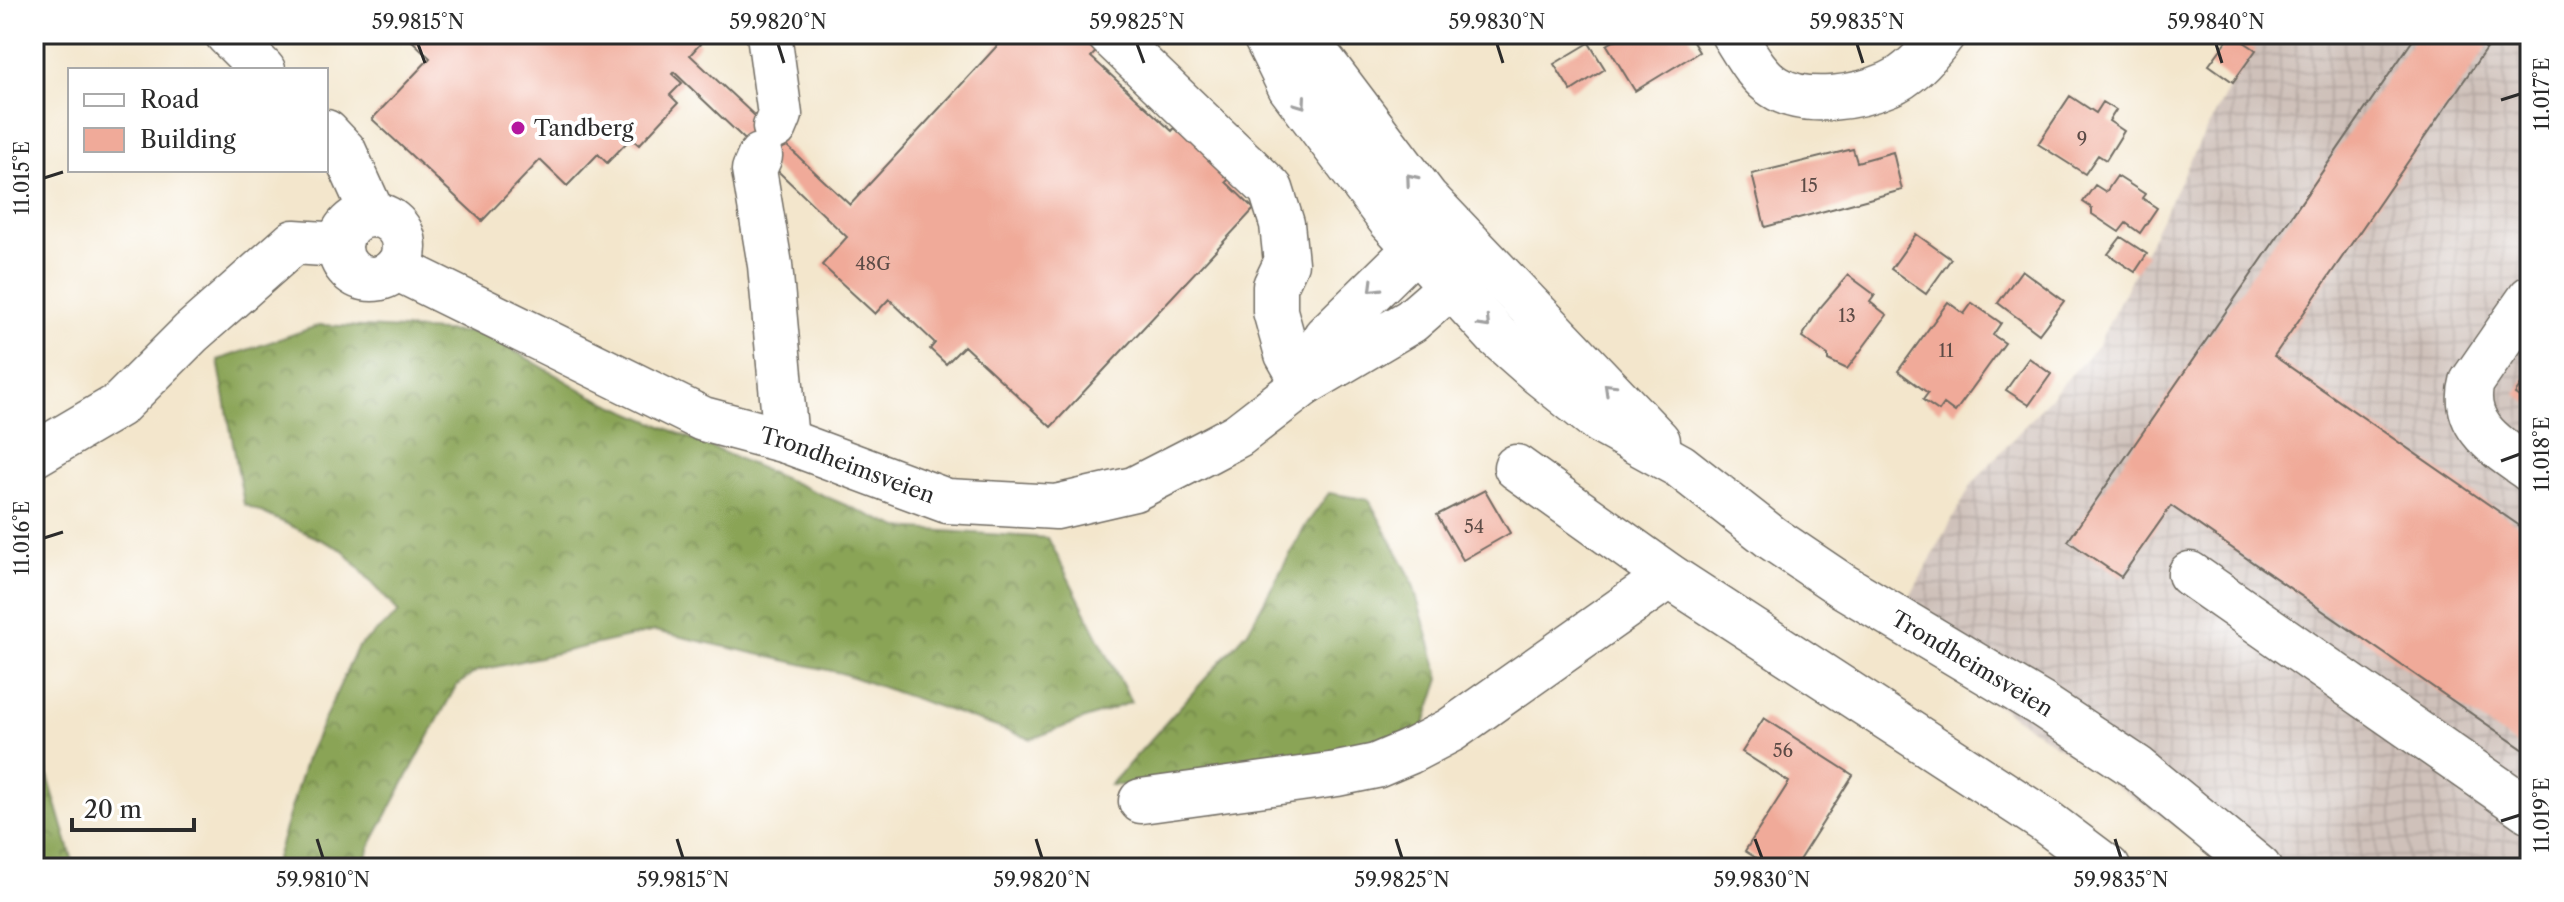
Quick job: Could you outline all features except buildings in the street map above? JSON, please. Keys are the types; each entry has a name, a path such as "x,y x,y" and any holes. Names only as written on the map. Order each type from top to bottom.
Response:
{"main road":[{"path":"227,34 261,68"},
{"path":"769,34 780,115 754,170 770,265 786,441"},
{"path":"1109,34 1271,189 1282,224 1286,263 1275,286 1275,311 1287,354 1304,384"},
{"name":"Trondheimsveien","path":"1264,34 1290,87 1415,249 1529,365 1600,422 1680,466 1772,538 1843,586 2042,705 2136,767 2259,868"},
{"name":"Trondheimsveien","path":"1296,34 1324,63 1393,158 1463,238 1618,396 1680,466"},
{"path":"1733,34 1774,87 1815,98 1850,95 1891,84 1918,63 1943,34"},
{"path":"328,134 344,151 373,215 393,223 400,232 403,254 396,268 377,279 356,275 342,258 340,245 349,225 373,215"},
{"path":"1450,287 1463,238"},
{"name":"Trondheimsveien","path":"1304,384 1325,337 1415,249 1436,240 1463,238"},
{"path":"34,455 119,405 191,333 294,242 340,245"},
{"name":"Trondheimsveien","path":"396,268 703,419 786,441 947,501 1056,507 1134,489 1238,435 1304,384 1345,363 1411,321 1450,287"},
{"path":"2530,298 2472,382 2468,396 2473,417 2486,438 2530,470"},
{"path":"1516,467 1669,576 2044,820 2108,868"},
{"path":"2190,574 2530,811"},
{"path":"1141,801 1376,766 1451,730 1669,576"}],"shaded area":[{"path":"2259,34 2530,34 2530,868 2238,868 1890,633 1972,484 2098,345 2195,151"}],"green space":[{"path":"320,325 484,333 592,396 899,528 1048,538 1131,702 1031,739 841,673 655,631 477,671 456,686 370,846 364,868 273,868 306,759 357,648 399,613 343,550 244,504 218,360"},
{"path":"1329,493 1369,500 1411,578 1440,678 1417,747 1237,787 1110,785 1248,631 1306,525"},
{"path":"34,729 75,868 34,868"}],"place":[{"name":"Tandberg","path":"518,128"}]}
